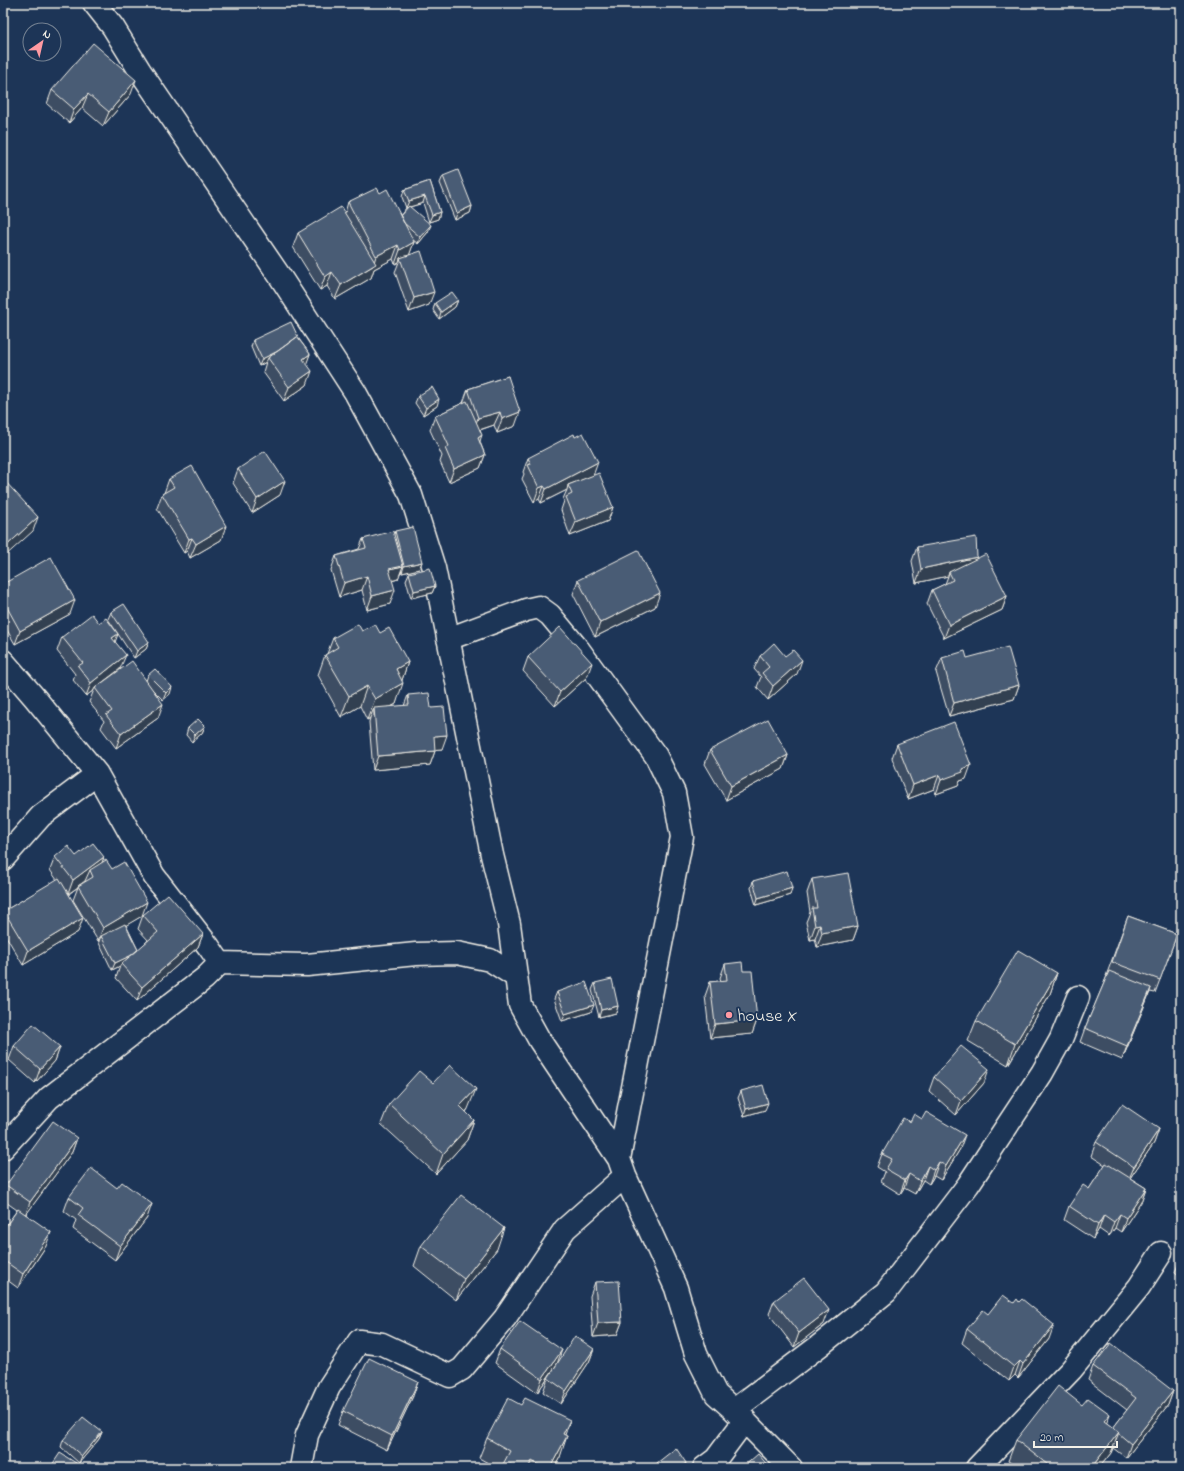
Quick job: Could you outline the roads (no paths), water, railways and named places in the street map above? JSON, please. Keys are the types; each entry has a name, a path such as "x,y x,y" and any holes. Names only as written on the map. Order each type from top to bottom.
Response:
{"street":[{"path":"94,3 113,27 140,71 281,278 355,392 411,495 434,568 492,855 509,924 520,1005 540,1041 622,1167 676,1288 696,1354 716,1394 740,1415 791,1468"},
{"path":"301,1468 307,1435 329,1387 359,1341 382,1344 450,1376 462,1369 505,1318 565,1229 622,1167 682,837 674,793 656,756 579,650 550,615 539,607 526,610 448,640"},
{"path":"3,662 35,698 97,774 154,876 220,963"},
{"path":"3,859 41,816 97,774"},
{"path":"3,1148 49,1098 205,978 220,963 307,965 416,954 457,953 490,960 515,976"},
{"path":"704,1468 716,1459 740,1415 819,1346 886,1292 968,1185 1042,1073 1061,1039 1078,996"},
{"path":"977,1468 1072,1370 1138,1287 1161,1253"}],"place":[{"name":"house X","path":"729,1015"}]}
